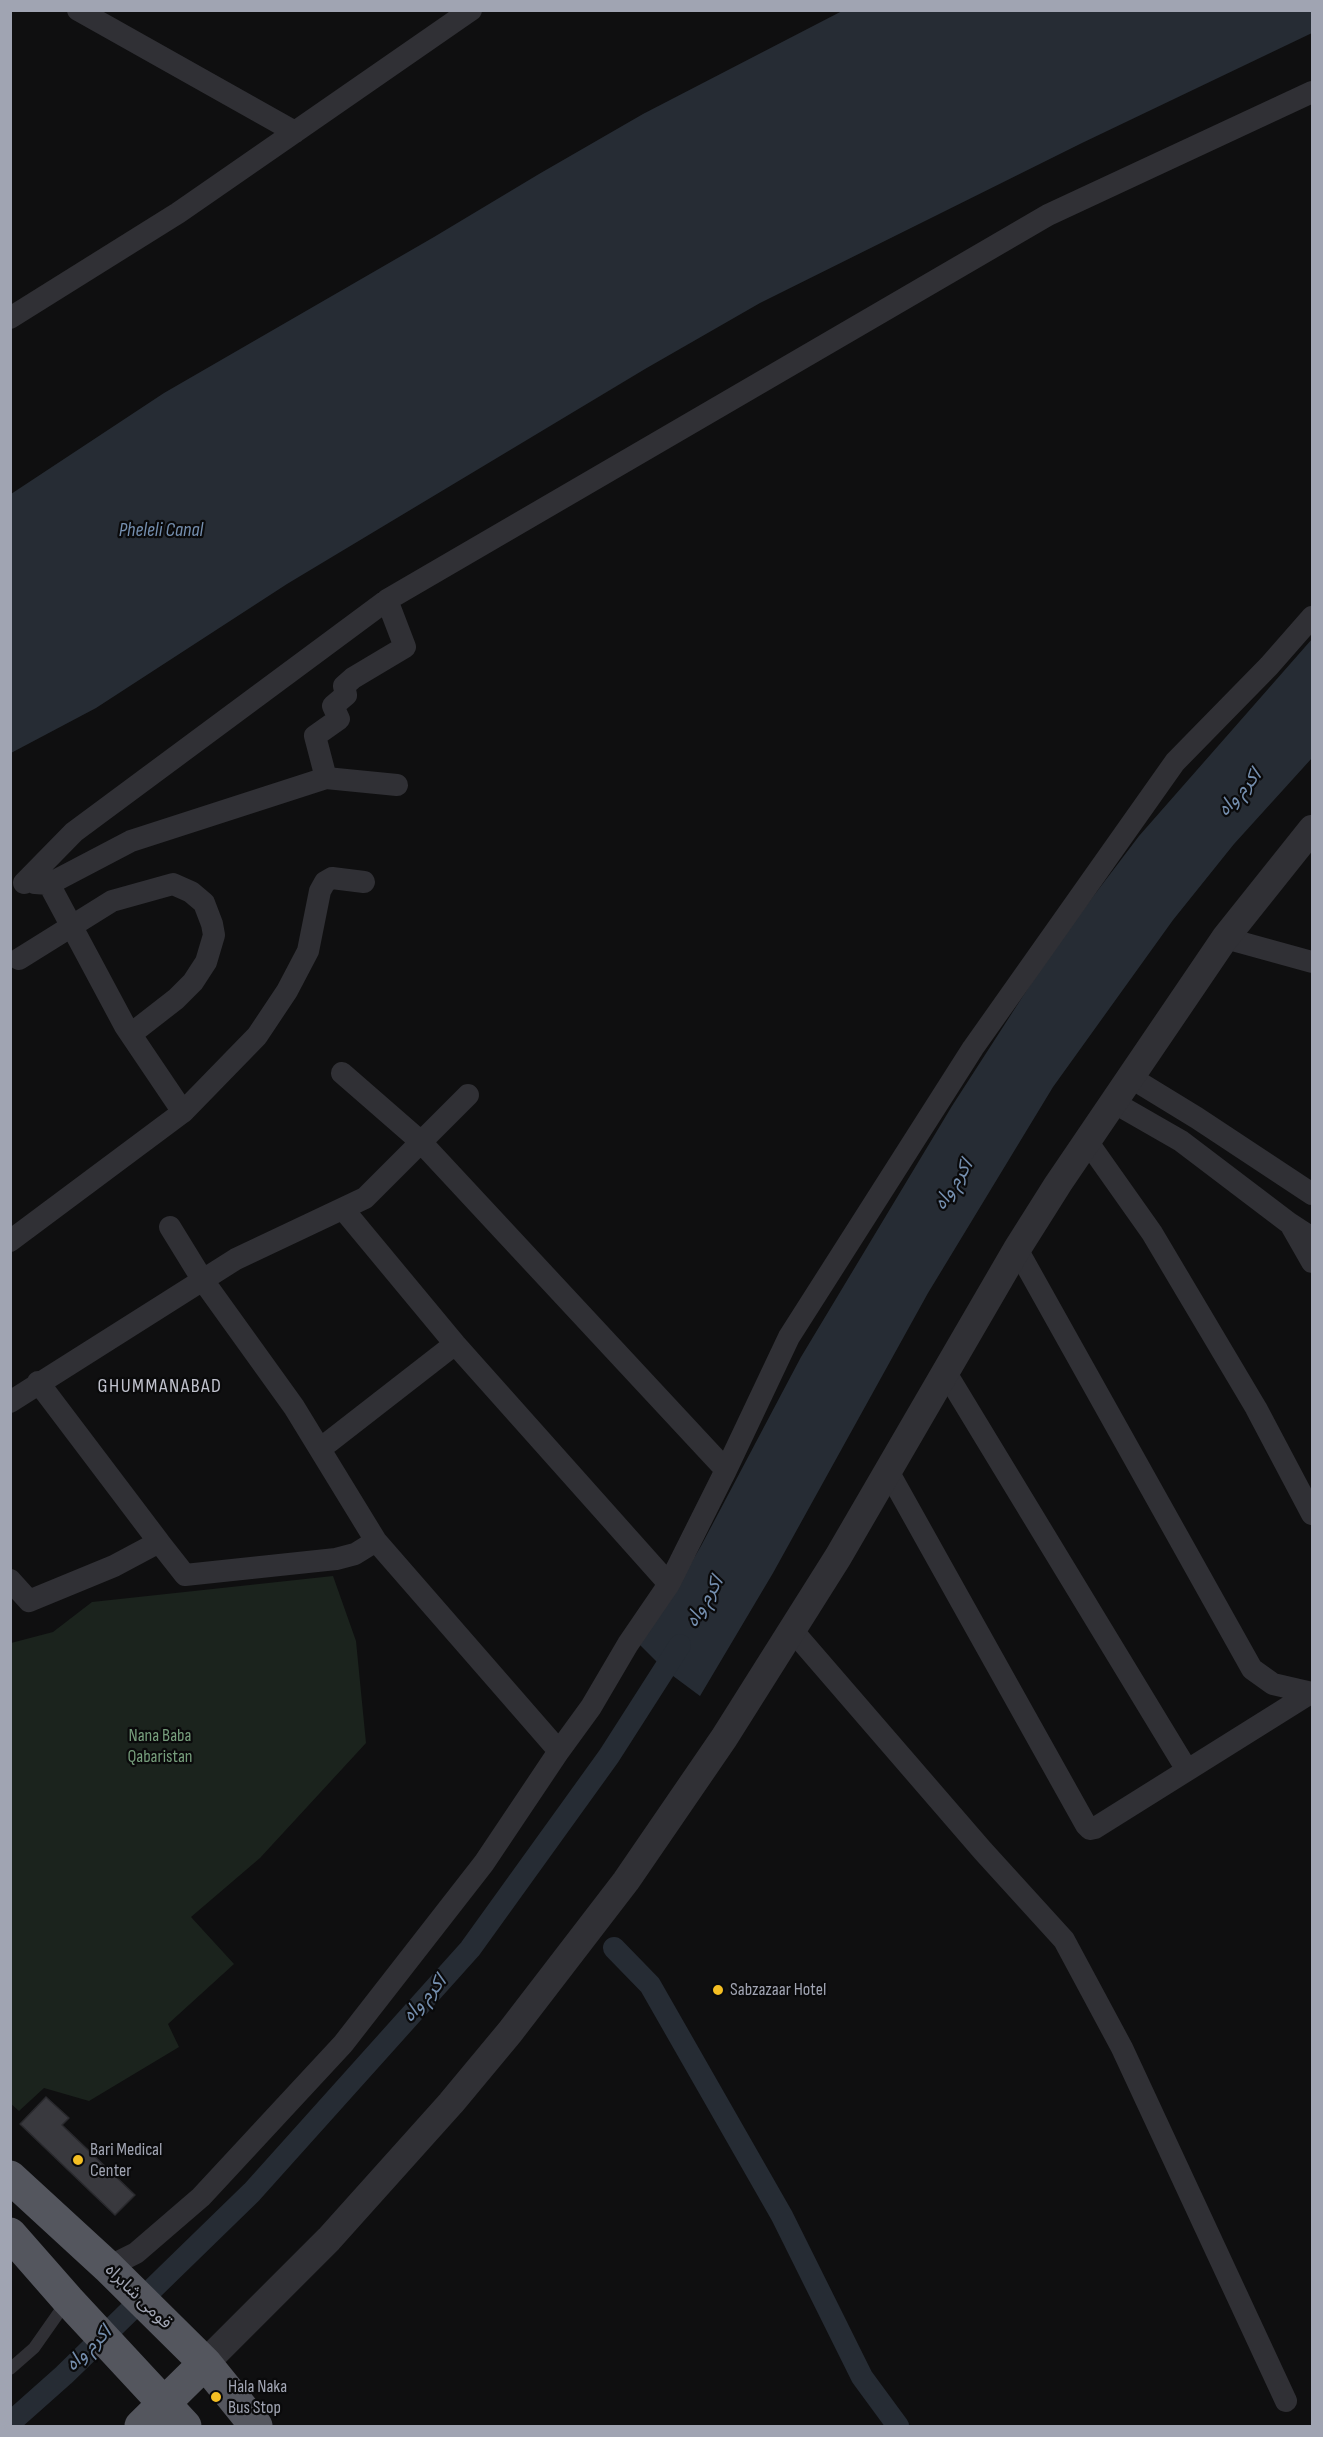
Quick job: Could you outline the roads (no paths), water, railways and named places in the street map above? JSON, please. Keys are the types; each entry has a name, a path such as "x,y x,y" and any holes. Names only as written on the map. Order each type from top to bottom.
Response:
{"highway":[{"name":"قومی شاہراہ","path":"10,2177 108,2267 205,2363 256,2427"},
{"path":"10,2234 185,2427"},
{"path":"141,2427 160,2399 205,2363"}],"street":[{"path":"78,10 295,132"},
{"path":"10,318 178,213 471,10"},
{"path":"17,887 74,832 387,600 1048,215 1312,92"},
{"path":"326,778 315,736 339,718 333,706 346,695 344,686 353,678 405,647 387,600"},
{"path":"108,2267 136,2253 201,2197 343,2044 484,1863 591,1707 628,1644 669,1584 789,1337 973,1048 1174,762 1269,666 1312,617"},
{"path":"17,887 49,884 131,841 326,778 397,785"},
{"path":"205,2363 329,2239 451,2103 510,2032 626,1881 724,1738 792,1630 888,1472 1017,1249 1113,1101 1225,938 1312,830"},
{"path":"13,1234 183,1112 257,1036 287,991 308,951 320,891 324,882 332,878 364,882"},
{"path":"49,884 131,1034 183,1112"},
{"path":"19,959 112,901 173,884 191,892 204,903 212,924 214,935 206,962 193,982 176,999 131,1034"},
{"path":"1225,938 1312,962"},
{"path":"342,1073 420,1141 726,1470"},
{"path":"1130,1077 1312,1194"},
{"path":"10,1402 38,1382 236,1259 365,1198 468,1095"},
{"path":"1113,1101 1181,1141 1312,1238"},
{"path":"1087,1141 1152,1233 1256,1408 1312,1514"},
{"path":"343,1209 455,1344 669,1584"},
{"path":"1289,1223 1312,1262"},
{"path":"170,1227 202,1279 294,1407 376,1541 560,1751"},
{"path":"1017,1249 1252,1669 1273,1684 1311,1693"},
{"path":"320,1449 455,1344"},
{"path":"946,1373 1186,1770"},
{"path":"38,1382 185,1575 336,1559 355,1554 376,1541"},
{"path":"888,1472 1090,1829 1311,1693"},
{"path":"10,1580 25,1599 34,1600 114,1566 159,1542"},
{"path":"792,1630 983,1851 1064,1940 1122,2048 1286,2401"}],"lane":[{"path":"10,2369 34,2348 68,2300"}],"water":[{"name":"Pheleli Canal","path":"844,10 1312,10 1312,33 1082,143 760,303 645,369 287,584 96,708 11,753 11,494 164,393 539,174 643,114"},
{"path":"1312,639 1312,758 1234,844 1173,920 1053,1087 928,1293 773,1573 700,1696 665,1670 639,1644 664,1609 701,1546 801,1357 952,1106 1054,948 1139,836"}],"waterway":[{"name":"اکرم واہ","path":"10,2423 64,2375 252,2192 470,1949 609,1756 680,1645"},
{"path":"614,1948 650,1985 782,2216 862,2377 898,2426"}],"place":[{"name":"Sabzazaar Hotel","path":"718,1990"},
{"name":"Bari Medical Center","path":"78,2160"},
{"name":"Hala Naka Bus Stop","path":"216,2397"}],"district":[{"name":"GHUMMANABAD","path":"160,1387"}],"park label":[{"name":"Nana Baba Qabaristan","path":"160,1746"}]}
